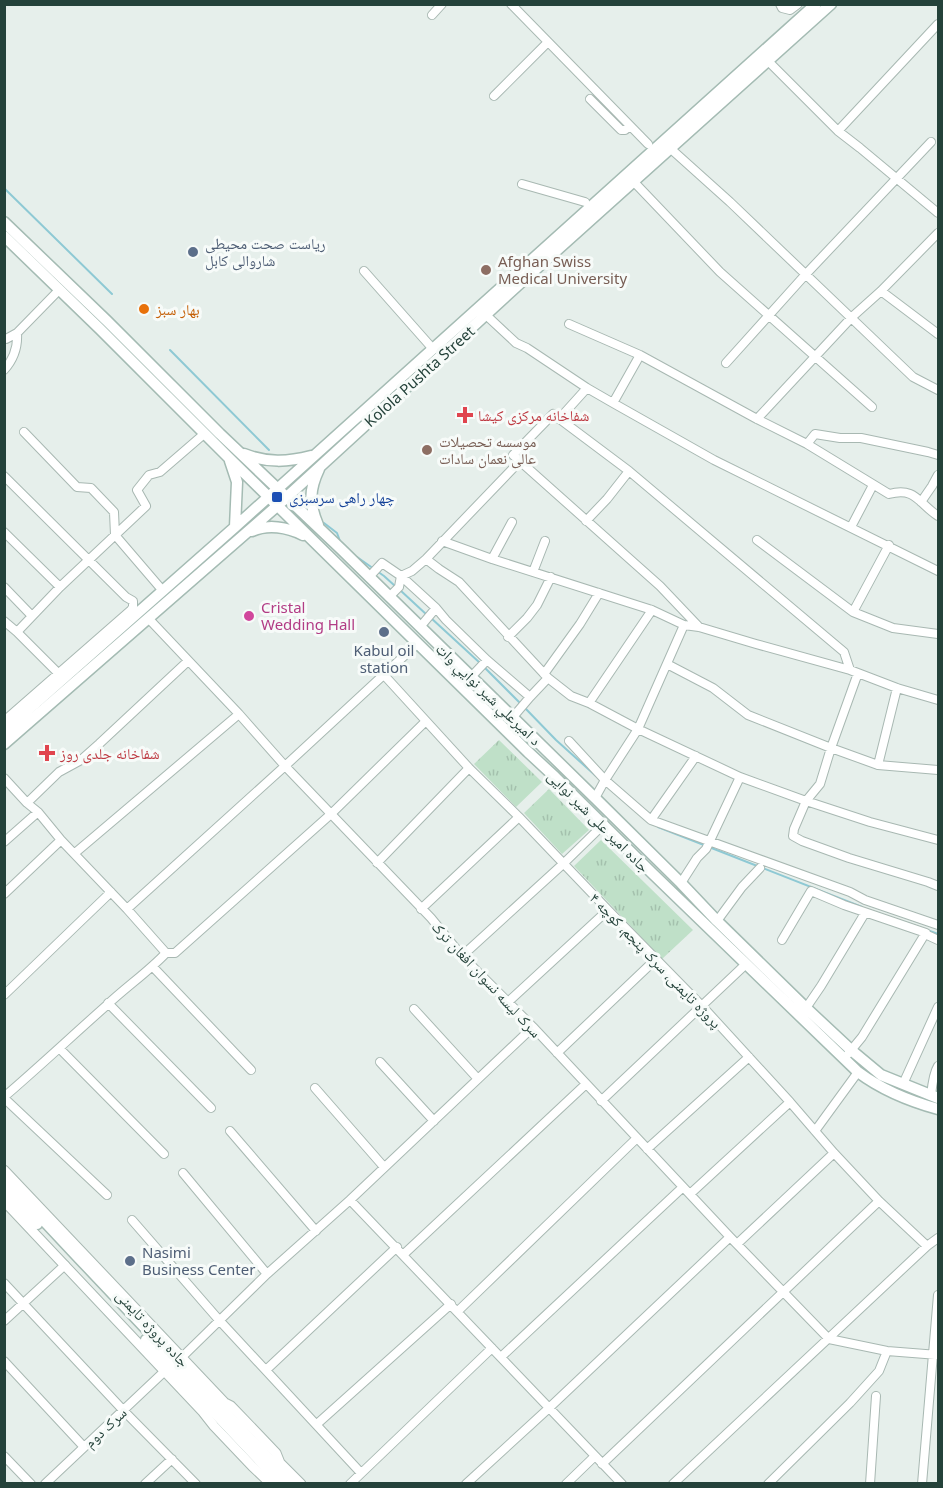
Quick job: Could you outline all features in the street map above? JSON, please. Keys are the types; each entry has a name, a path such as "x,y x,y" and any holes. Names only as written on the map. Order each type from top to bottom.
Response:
{"main road":[{"path":"4,731 432,349 730,88 816,4"},
{"name":"Kolola Pushta Street","path":"4,744 277,506 671,148 730,88 768,61 831,4"},
{"path":"6,229 59,290 204,434 233,454 270,461 295,460 314,455"},
{"path":"6,229 107,321 233,454 237,482 235,527"},
{"name":"د امیرعلي شیر نوايي واټ","path":"233,454 277,488 513,717 806,1008 848,1054 881,1075 935,1097"},
{"name":"جاده امیر علی شیر نوایی","path":"233,454 277,506 746,964 848,1054 858,1072 874,1084 913,1102 939,1109"},
{"path":"319,528 311,500 314,480 321,464"},
{"path":"243,535 258,528 276,527 294,530 310,538"},
{"name":"جاده پروژه تایمنی","path":"4,1178 282,1484"},
{"name":"جاده پروژه تایمنی","path":"4,1189 293,1484"}],"street":[{"path":"432,15 442,4"},
{"path":"511,4 648,144"},
{"path":"780,4 782,8 790,10 798,4"},
{"path":"838,131 939,24"},
{"path":"494,96 548,42"},
{"path":"768,61 838,131 939,213"},
{"path":"590,99 621,130 626,130 630,126"},
{"path":"726,363 806,274 931,142"},
{"path":"671,148 913,377 939,390"},
{"path":"634,182 720,272 872,406"},
{"path":"522,184 585,202"},
{"path":"757,419 852,317 939,233"},
{"path":"364,271 432,349"},
{"path":"5,340 17,333 59,290"},
{"path":"881,291 939,334"},
{"path":"486,315 516,343 612,403 714,460 939,571"},
{"path":"569,324 639,354 807,444 889,495 901,491 914,495 939,516"},
{"path":"4,370 16,351 17,333"},
{"path":"612,403 639,354"},
{"path":"559,418 587,388"},
{"path":"699,627 660,586 513,454 553,414 629,471 844,652 854,671 820,784 806,801 793,836 849,858 939,886"},
{"path":"24,432 77,487 91,488 105,502 114,513 115,534 163,591"},
{"path":"16,632 146,506 137,490 149,475 160,472 204,434"},
{"path":"807,444 815,434 840,438 861,438 939,455"},
{"path":"401,576 412,571 426,559 520,461"},
{"path":"586,520 607,499 629,471"},
{"path":"921,502 939,475"},
{"path":"4,476 126,597 133,601 133,607 4,721"},
{"path":"850,527 873,485"},
{"path":"492,559 512,522"},
{"path":"4,532 60,587"},
{"path":"757,540 853,612 893,628 939,634"},
{"path":"442,541 652,610 684,625 699,627 854,671 897,688 939,700"},
{"path":"533,572 545,541"},
{"path":"853,612 889,546"},
{"path":"426,559 459,582 546,676 571,696 740,777 870,822 939,840"},
{"path":"369,577 380,565 401,576 433,611 446,620 484,663 530,697"},
{"path":"389,597 399,587 401,576"},
{"path":"508,637 532,611 551,577"},
{"path":"4,587 32,615"},
{"path":"513,717 546,676 599,593"},
{"path":"589,703 652,610"},
{"path":"420,627 433,611"},
{"name":"سرک لیسه نسوان افغان‌ ترک","path":"148,618 421,909 462,956 829,1339"},
{"path":"4,621 57,673"},
{"path":"595,798 638,729 684,625"},
{"path":"127,909 417,644"},
{"path":"27,802 59,772 81,760 188,661"},
{"path":"471,677 484,663"},
{"path":"667,663 713,688 748,715 831,748 878,765 938,768"},
{"name":"پروژه تایمنی، سرک پنجم، کوچه ۴","path":"384,675 469,768 702,1006 879,1201 927,1246"},
{"path":"878,765 897,688"},
{"path":"75,853 239,714"},
{"path":"107,1195 4,1097 60,1049 108,1003 153,967 166,953 175,953 331,814 426,721"},
{"path":"569,741 604,782 651,820 708,845 850,892 865,900 939,925"},
{"path":"651,820 696,756"},
{"path":"377,863 469,768"},
{"path":"681,883 708,845 740,777"},
{"path":"4,778 38,812 166,953"},
{"path":"4,842 38,812"},
{"path":"421,909 519,817"},
{"path":"462,956 604,825"},
{"path":"4,894 61,840"},
{"path":"717,921 742,887 760,868"},
{"path":"782,940 811,891 865,913 926,933 939,940"},
{"path":"4,995 111,892"},
{"path":"508,1002 608,910"},
{"path":"806,1008 865,913"},
{"path":"848,1054 862,1037 925,934"},
{"path":"557,1053 656,959"},
{"path":"601,1101 746,964"},
{"path":"153,967 251,1070"},
{"path":"108,1003 211,1108"},
{"path":"903,1084 939,1007"},
{"path":"414,1009 478,1079"},
{"name":"سرک دوم","path":"45,1484 267,1274 350,1200 533,1028"},
{"path":"60,1049 164,1154"},
{"path":"647,1149 749,1057"},
{"path":"380,1062 434,1120"},
{"path":"935,1097 932,1085 938,1068"},
{"path":"815,1131 858,1072"},
{"path":"404,1254 586,1084"},
{"path":"315,1088 384,1167"},
{"path":"690,1194 790,1102"},
{"path":"230,1131 316,1231"},
{"path":"458,1311 637,1138"},
{"path":"737,1244 834,1153"},
{"name":"جاده پروژه تایمنی","path":"4,1170 173,1364 252,1466 271,1484"},
{"path":"183,1173 267,1274"},
{"path":"501,1357 683,1187"},
{"path":"350,1200 622,1484"},
{"name":"جاده پروژه تایمنی","path":"4,1201 65,1265 173,1364 231,1406 276,1453 280,1463 301,1484"},
{"path":"602,1464 879,1201"},
{"path":"132,1220 219,1320 361,1473"},
{"path":"466,1484 730,1237"},
{"path":"672,1484 927,1246 939,1238"},
{"path":"266,1370 397,1247"},
{"path":"4,1321 65,1265"},
{"path":"4,1283 196,1484"},
{"path":"922,1484 936,1355 939,1295"},
{"path":"317,1424 451,1304"},
{"path":"829,1339 887,1351 936,1355"},
{"path":"350,1484 492,1348"},
{"path":"768,1484 879,1371 887,1351"},
{"path":"4,1361 84,1447"},
{"path":"870,1484 876,1396"},
{"path":"4,1456 31,1484"},
{"path":"566,1484 595,1456"},
{"path":"146,1484 172,1459"}],"green space":[{"path":"499,740 542,782 516,807 474,764"},
{"path":"549,789 589,830 562,854 524,813"},
{"path":"601,840 693,930 662,959 574,866"}],"waterway":[{"path":"4,188 112,294"},
{"path":"170,350 269,450"},
{"path":"324,523 337,533 340,541"},
{"path":"357,557 395,586"},
{"path":"400,590 427,615"},
{"path":"431,618 480,663"},
{"path":"484,667 520,703"},
{"path":"524,707 596,776"},
{"path":"658,827 862,907"},
{"path":"927,930 938,934"}],"place":[{"name":"ریاست صحت محیطی شاروالی کابل","path":"193,252"},
{"name":"Afghan Swiss Medical University","path":"486,270"},
{"name":"بهار سبز","path":"144,309"},
{"name":"شفاخانه مرکزی کیشا","path":"465,415"},
{"name":"موسسه تحصیلات عالی نعمان سادات","path":"427,450"},
{"name":"چهار راهی سرسبزی","path":"277,497"},
{"name":"Cristal Wedding Hall","path":"249,616"},
{"name":"Kabul oil station","path":"384,632"},
{"name":"شفاخانه جلدی روز","path":"47,753"},
{"name":"Nasimi Business Center","path":"130,1261"}]}
